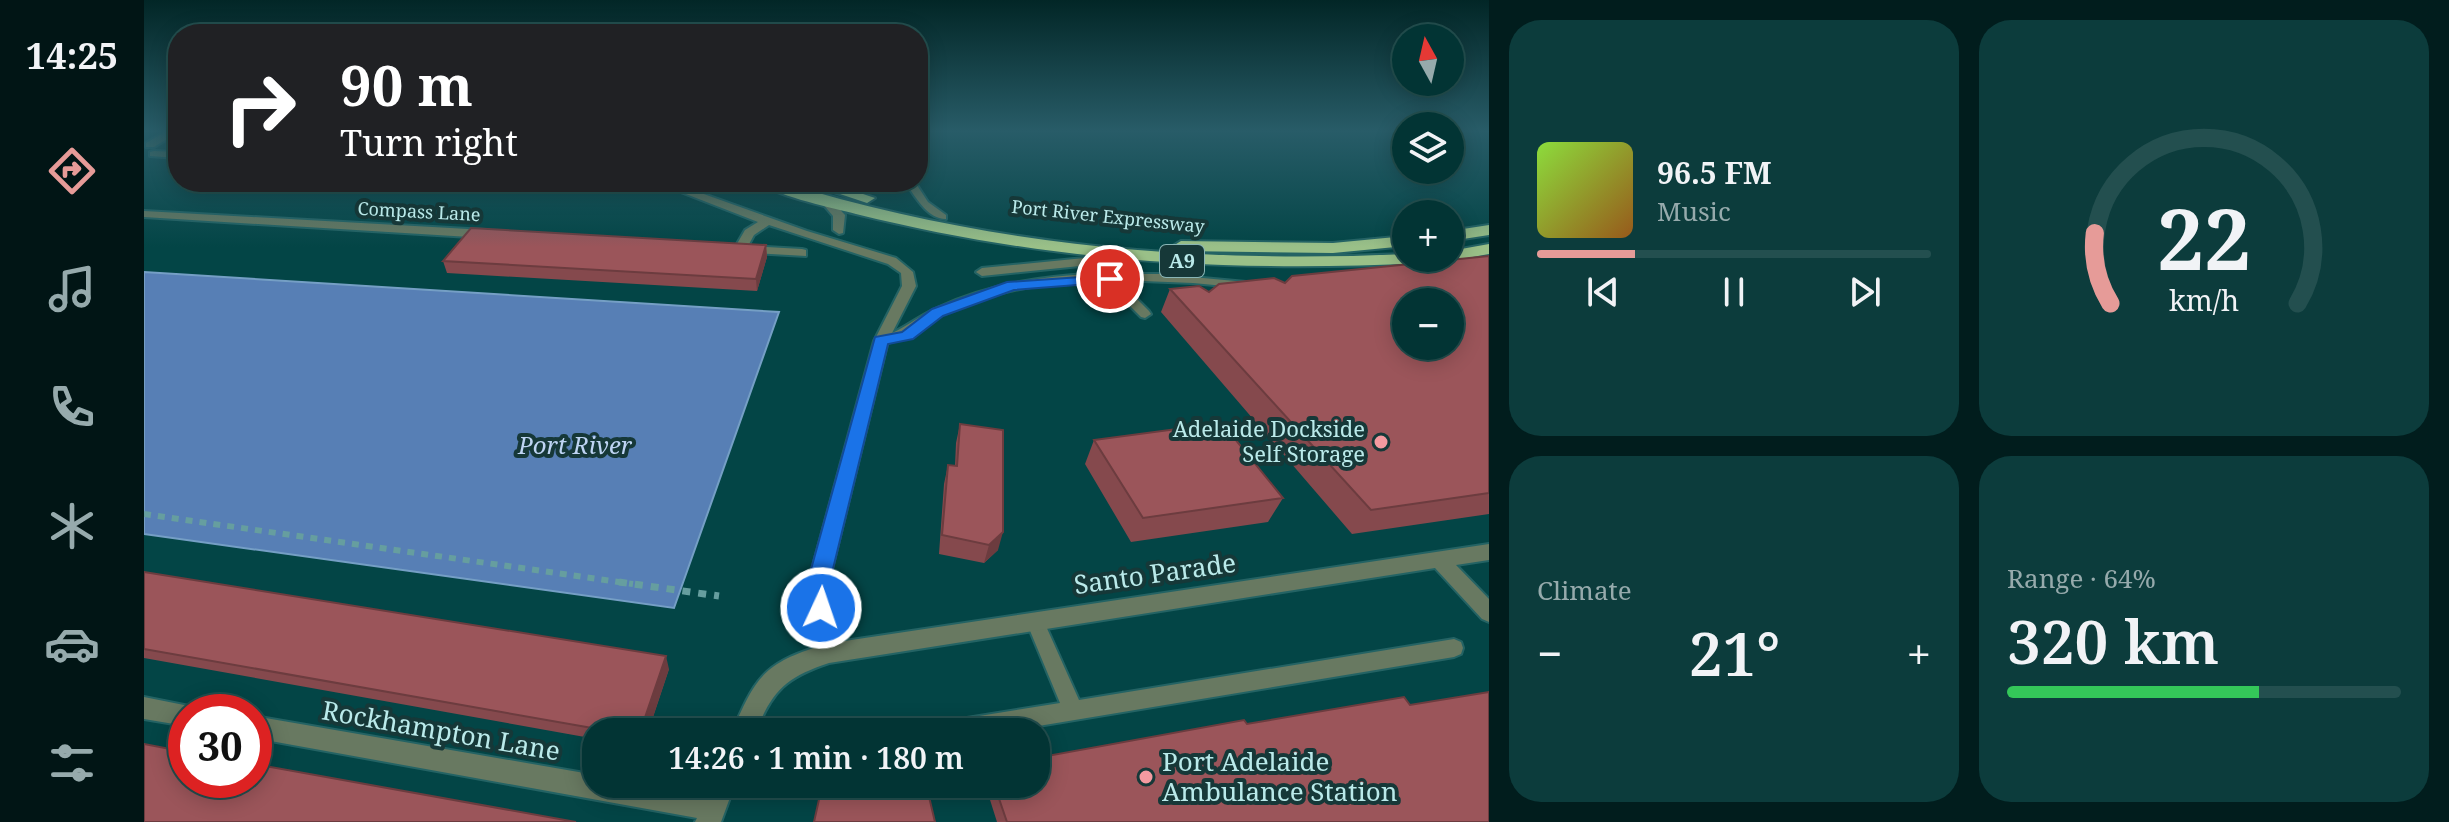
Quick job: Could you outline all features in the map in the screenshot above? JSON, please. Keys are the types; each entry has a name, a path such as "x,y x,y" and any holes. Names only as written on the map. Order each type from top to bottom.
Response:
{"highway":[{"name":"Port River Expressway","path":"796,192 828,203 945,231 1125,258 1234,265 1392,260"},
{"name":"Port River Expressway","path":"848,192 942,217 1048,234 1191,247 1333,248 1392,242"},
{"path":"1464,234 1489,230"},
{"path":"1464,253 1489,249"}],"street":[{"path":"686,192 766,222 892,261 907,272 909,286 881,341 821,573 821,608 829,653"},
{"path":"828,203 839,215 839,230"},
{"name":"Compass Lane","path":"144,214 497,234"},
{"path":"766,222 734,248 802,253"},
{"path":"982,272 1125,258"},
{"name":"Santo Parade","path":"750,718 759,694 787,667 829,653 1489,552"},
{"path":"1439,560 1489,613"},
{"path":"144,708 168,712"},
{"name":"Rockhampton Lane","path":"272,730 711,815"}],"lane":[{"path":"917,192 925,204 942,217"},
{"path":"881,341 907,336 937,312 1012,285 1110,279 1256,287"},
{"path":"1110,279 1145,314"},
{"path":"1169,280 1179,289"},
{"path":"1035,621 1073,710"},
{"path":"1025,718 1454,648"}],"path":[{"path":"144,514 719,596"}],"water":[{"name":"Port River","path":"144,272 779,312 674,608 144,534"}],"building":[{"path":"471,228 766,245 756,279 443,261"},
{"name":"Adelaide Dockside Self Storage","path":"1489,256 1489,493 1371,510 1170,289 1199,286 1209,292 1219,284 1274,278 1285,283 1292,276 1392,266 1392,272 1464,272 1464,259"},
{"path":"1222,423 1283,498 1143,518 1094,440"},
{"path":"960,424 1003,430 1003,532 989,545 942,535 948,465 957,466"},
{"path":"144,572 666,656 645,718 582,718 582,726 144,649"},
{"path":"1489,692 1489,822 1007,822 999,798 1050,798 1050,755 1244,720 1247,724 1404,697 1410,705"},
{"path":"144,744 168,749 168,798 272,798 272,767 576,822 144,822"},
{"path":"819,798 929,798 935,822 814,822"}],"place":[{"name":"Adelaide Dockside Self Storage","path":"1381,442"},
{"name":"Port Adelaide Ambulance Station","path":"1146,777"}],"route":[{"path":"821,608 821,573 881,341 907,336 937,312 1012,285 1065,279 1110,279"}]}
